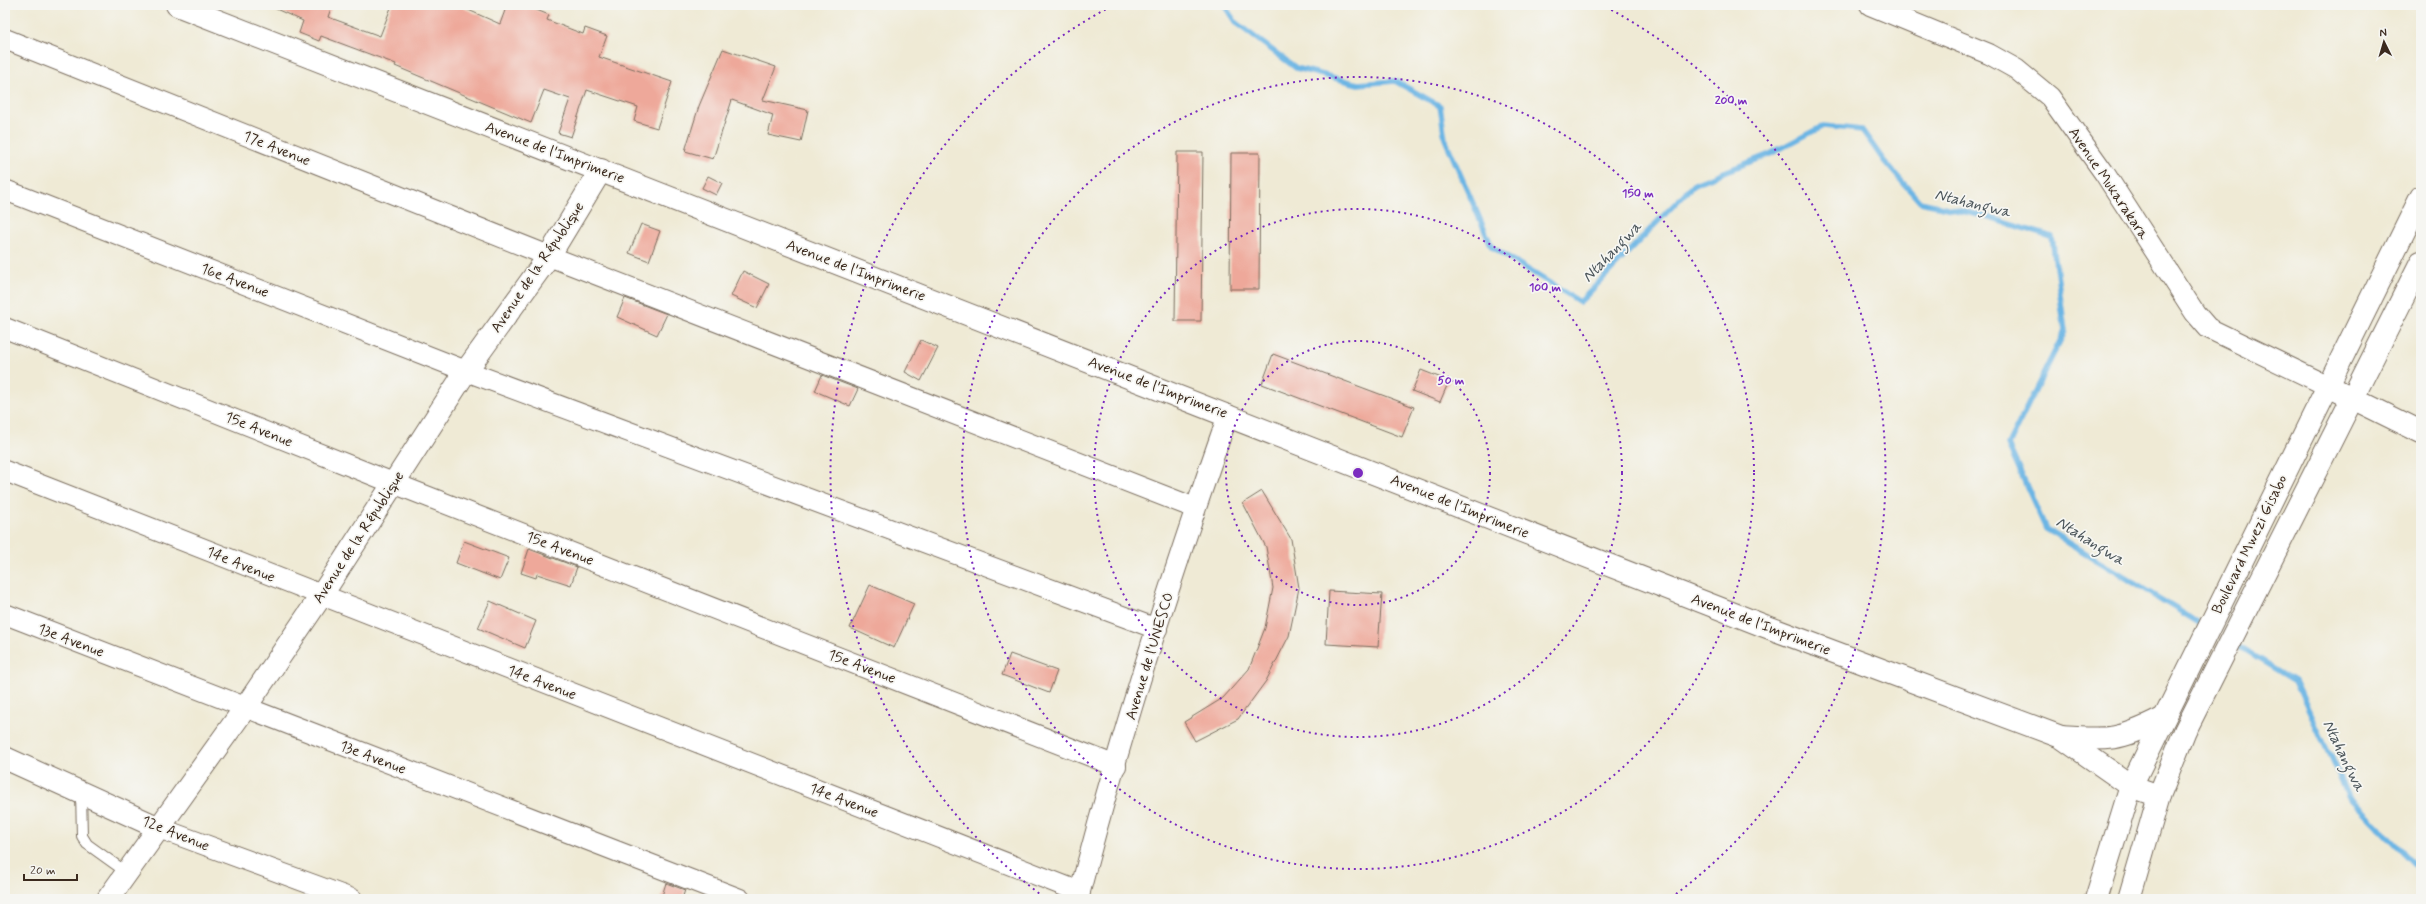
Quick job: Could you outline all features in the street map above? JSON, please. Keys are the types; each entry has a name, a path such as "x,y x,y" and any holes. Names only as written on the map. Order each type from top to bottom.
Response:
{"street":[{"name":"Avenue de l'Imprimerie","path":"177,5 1762,625 2061,737 2131,786 2159,796"},
{"name":"Avenue Mukarakara","path":"1870,5 1989,54 2016,69 2050,97 2104,174 2195,314 2208,328 2328,386"},
{"name":"17e Avenue","path":"5,40 549,256 1195,508"},
{"name":"Avenue de la République","path":"108,899 245,708 321,596 466,371 549,256 601,170"},
{"name":"16e Avenue","path":"5,190 466,371 1157,629"},
{"name":"Boulevard Mwezi Gisabo","path":"2096,899 2131,786 2162,719 2421,197"},
{"name":"Boulevard Mwezi Gisabo","path":"2129,899 2159,796 2200,702 2271,563 2351,397 2421,262"},
{"name":"15e Avenue","path":"5,328 393,483 1116,766"},
{"path":"2328,386 2421,432"},
{"name":"Avenue de l'UNESCO","path":"1079,896 1157,629 1195,508 1228,415"},
{"name":"14e Avenue","path":"5,471 1079,896"},
{"name":"13e Avenue","path":"5,614 740,899"},
{"path":"2061,737 2102,740 2123,737 2162,719"},
{"name":"12e Avenue","path":"5,758 159,828 352,899"}],"lane":[{"path":"81,792 82,836 87,844 126,872"}],"building":[{"path":"267,5 332,5 328,17 380,36 392,5 457,5 500,24 507,5 524,5 549,15 547,20 583,34 585,28 607,36 599,57 672,82 657,128 634,121 638,107 587,90 571,137 558,133 570,99 544,90 531,123 395,66 396,64 321,36 319,41 299,33 303,21"},
{"path":"723,49 776,67 763,100 808,110 801,142 768,135 773,115 732,100 713,159 685,151 699,106"},
{"path":"1177,152 1203,152 1201,321 1175,321"},
{"path":"1231,153 1260,153 1259,289 1230,289"},
{"path":"708,176 722,183 716,195 702,188"},
{"path":"641,224 660,231 649,261 629,253"},
{"path":"743,271 769,284 757,308 731,296"},
{"path":"625,298 667,314 657,335 617,317"},
{"path":"921,340 938,348 921,381 905,372"},
{"path":"1273,354 1414,407 1402,437 1262,384"},
{"path":"1421,370 1449,381 1440,402 1412,391"},
{"path":"822,375 858,389 850,406 815,391"},
{"path":"1262,491 1291,539 1299,588 1289,636 1266,681 1238,719 1195,741 1184,722 1223,698 1249,669 1265,628 1273,588 1266,547 1243,503"},
{"path":"464,541 509,558 500,580 456,563"},
{"path":"529,549 577,567 571,585 537,574 536,578 521,573"},
{"path":"870,585 914,604 894,648 850,628"},
{"path":"1329,591 1382,594 1378,647 1326,644"},
{"path":"490,601 536,621 525,648 478,628"},
{"path":"1010,654 1057,671 1049,693 1002,675"},
{"path":"666,883 685,890 682,899 661,899"}],"waterway":[{"name":"Ntahangwa","path":"1224,5 1236,23 1296,68 1358,84 1395,81 1440,106 1445,139 1492,247 1580,302 1694,184 1770,154 1823,126 1862,130 1884,161 1920,202 1984,216 2052,237 2065,331 2008,445 2046,529 2204,626"},
{"name":"Ntahangwa","path":"2234,644 2295,681 2349,797 2421,871"}]}
